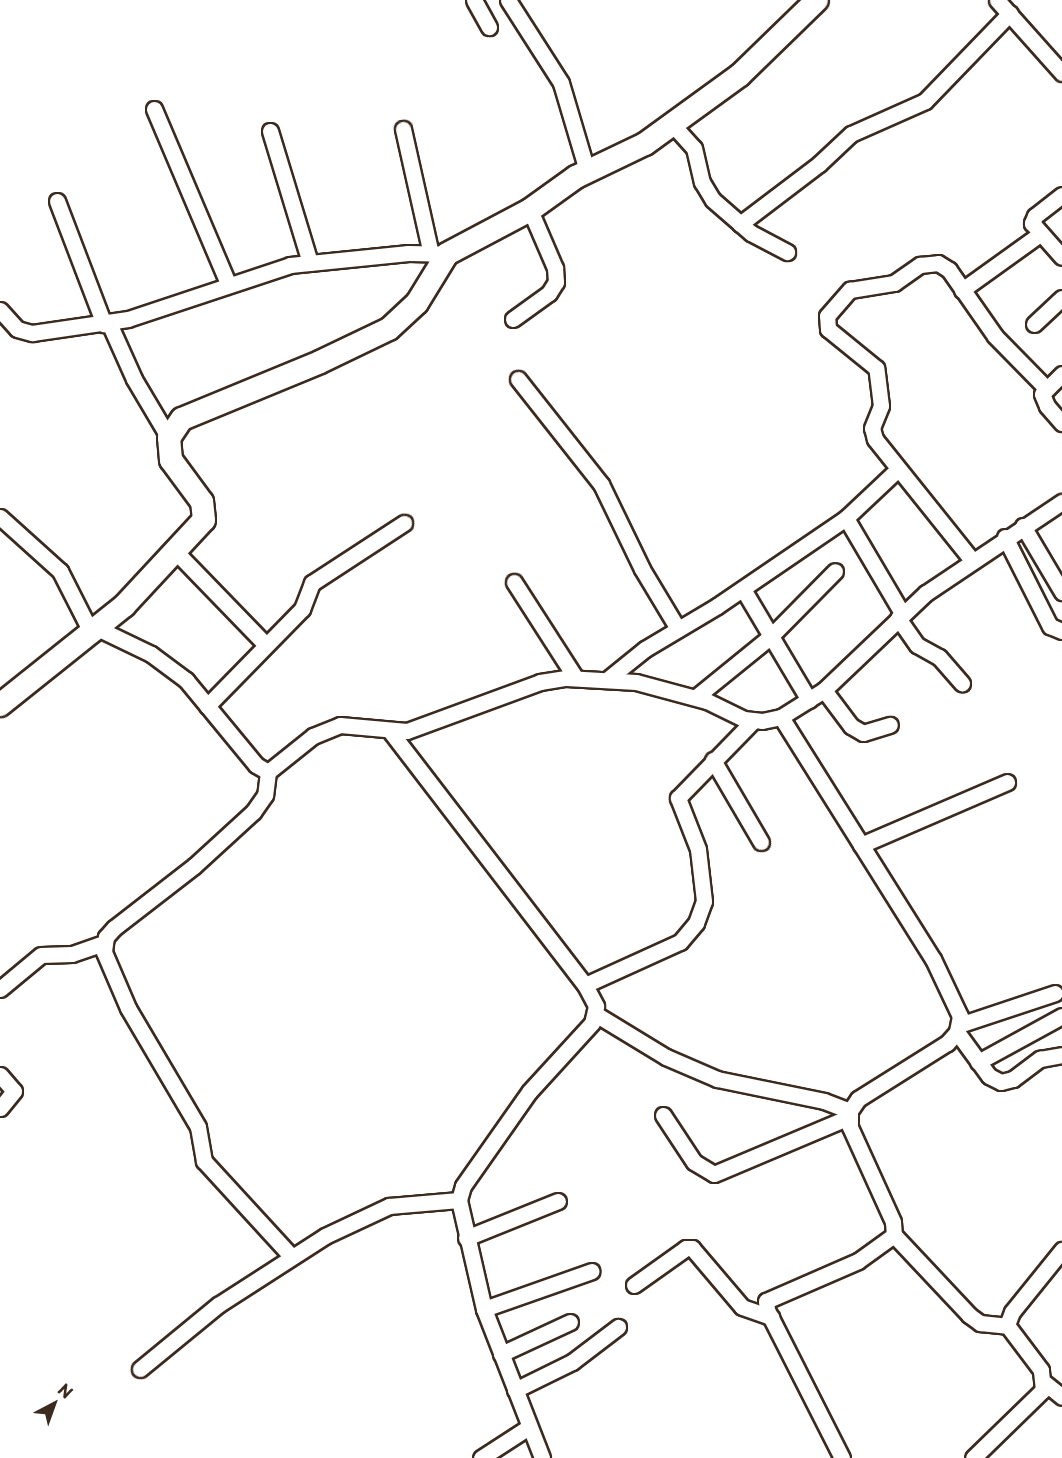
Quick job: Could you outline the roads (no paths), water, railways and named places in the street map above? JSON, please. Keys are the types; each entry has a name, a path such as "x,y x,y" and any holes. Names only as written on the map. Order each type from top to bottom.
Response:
{"street":[{"path":"474,0 489,27"},
{"path":"508,0 561,83 587,171"},
{"path":"0,310 23,332 106,323 153,311 272,268 310,263 439,254 530,210 587,171 626,155 673,124 740,75 817,0"},
{"path":"997,0 1062,73"},
{"path":"740,224 819,164 851,134 925,101 1010,13"},
{"path":"154,109 228,283"},
{"path":"673,124 694,148 706,190 740,224 768,244 788,252"},
{"path":"169,438 182,419 320,363 401,321 417,303 439,254 403,129"},
{"path":"270,130 310,263"},
{"path":"1062,195 1035,216 1032,223 1062,257"},
{"path":"0,705 124,606 176,552 206,515 202,502 171,460 169,438 134,379 106,323 57,201"},
{"path":"513,319 549,293 556,282 555,268 530,210"},
{"path":"962,290 1040,234"},
{"path":"971,559 898,469 871,431 881,406 876,369 828,329 826,316 850,290 894,283 926,262 949,270 989,329 1046,387"},
{"path":"1034,324 1062,298"},
{"path":"1062,374 1046,387 1043,401 1062,423"},
{"path":"518,379 601,484 642,568 678,629"},
{"path":"609,678 678,629 743,589 846,518 898,469"},
{"path":"0,989 41,955 72,954 104,943 114,928 194,866 253,812 265,795 268,772 313,736 340,725 358,724 390,730 407,730 540,682 575,677 609,678 696,697 753,721 782,717 824,690 900,615 971,559 1062,502"},
{"path":"0,517 60,571 94,630 170,667 207,706 256,765 268,772"},
{"path":"846,518 917,645 939,657 962,683"},
{"path":"207,706 265,644 302,609 312,583 404,523"},
{"path":"1023,526 1062,592"},
{"path":"1005,537 1050,626 1062,631"},
{"path":"176,552 265,644"},
{"path":"696,697 771,636 835,571"},
{"path":"514,582 575,677"},
{"path":"743,589 809,700"},
{"path":"824,690 851,726 863,733 890,725"},
{"path":"782,717 933,959 955,1003 958,1029 978,1062 994,1081 1006,1082 1040,1059 1062,1055"},
{"path":"585,984 680,942 696,923 704,901 698,849 677,803 686,787 753,721"},
{"path":"390,730 585,984 593,996 597,1016 666,1057 717,1079 824,1101 849,1114 893,1222 894,1235 969,1315 980,1323 1007,1326 1041,1370 1045,1383 1062,1397"},
{"path":"713,760 761,842"},
{"path":"861,845 1007,782"},
{"path":"104,943 128,1008 198,1127 204,1161 291,1256"},
{"path":"663,1115 694,1162 714,1174 849,1114 858,1099 958,1029 1055,993"},
{"path":"542,1458 484,1309 459,1200 464,1186 529,1092 597,1016"},
{"path":"978,1062 1062,1016"},
{"path":"0,1075 14,1091 0,1108"},
{"path":"140,1369 218,1305 291,1256 375,1211 404,1203 459,1200"},
{"path":"466,1238 558,1201"},
{"path":"842,1458 766,1304 771,1296 858,1261 894,1235"},
{"path":"634,1285 686,1248 692,1248 742,1307 771,1317"},
{"path":"1007,1326 1012,1312 1062,1250"},
{"path":"484,1309 592,1271"},
{"path":"501,1354 570,1322"},
{"path":"516,1390 572,1362 618,1327"},
{"path":"976,1457 1038,1398 1045,1383"},
{"path":"481,1458 529,1427"}]}
